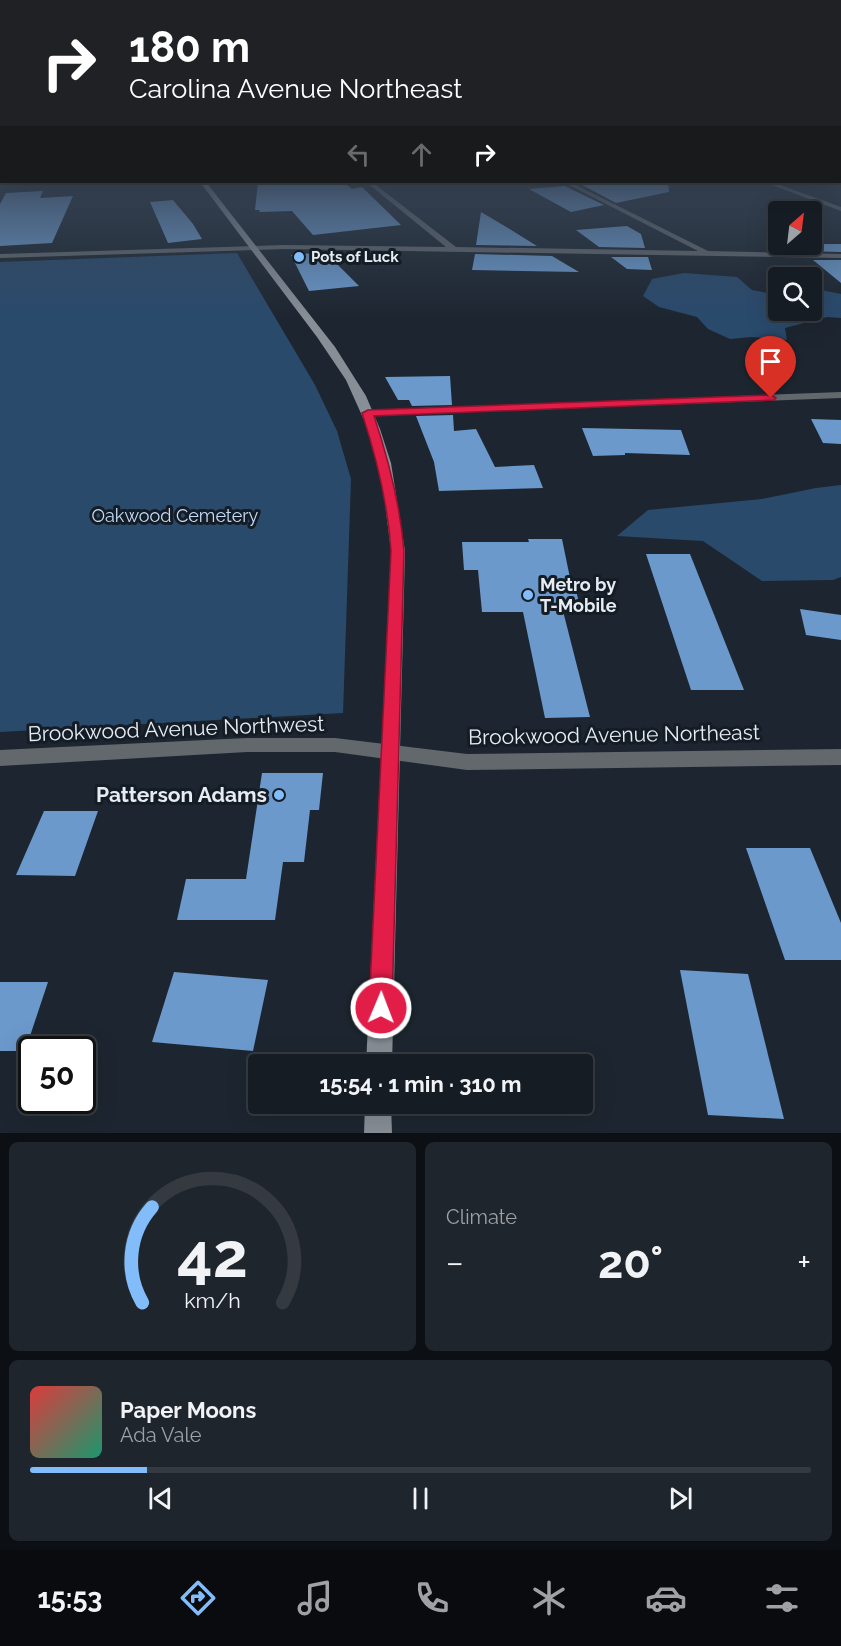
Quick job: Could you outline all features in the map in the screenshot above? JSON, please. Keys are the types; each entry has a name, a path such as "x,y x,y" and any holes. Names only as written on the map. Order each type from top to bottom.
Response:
{"main road":[{"path":"227,213 317,330 346,373 368,413 386,469 395,514 398,551 379,1054"},
{"path":"378,1114 378,1133"}],"street":[{"path":"408,213 453,249"},
{"path":"627,213 709,254"},
{"path":"0,256 252,247 841,256"},
{"path":"368,413 841,395"},
{"name":"Brookwood Avenue Northwest","path":"0,758 248,745 335,745 389,751"},
{"name":"Brookwood Avenue Northeast","path":"389,751 467,762 841,757"}],"green space":[{"name":"Oakwood Cemetery","path":"237,253 315,385 337,431 351,479 343,713 0,732 0,262"},
{"path":"684,273 737,277 752,290 768,293 768,321 812,321 785,328 787,340 751,337 730,339 708,329 697,317 659,307 643,296 652,279"},
{"path":"822,290 841,294 841,318 822,318"},
{"path":"841,485 841,577 833,580 762,581 703,541 617,536 648,510 762,499"}],"building":[{"path":"0,213 65,213 52,243 0,246"},
{"path":"155,213 184,213 202,239 168,243"},
{"path":"294,213 389,213 401,225 313,235"},
{"path":"482,213 537,246 476,245"},
{"path":"627,226 641,234 645,248 599,247 576,230"},
{"path":"822,244 841,244 841,252 822,252"},
{"path":"325,252 359,286 309,291 291,255"},
{"path":"475,254 552,256 579,272 472,270"},
{"path":"611,257 648,257 652,270 627,269"},
{"path":"813,260 841,260 841,283 822,267"},
{"path":"450,376 452,405 412,406 409,400 398,400 385,377"},
{"path":"453,415 454,431 476,429 495,467 534,465 543,488 439,491 434,462 416,416"},
{"path":"811,419 841,420 841,444 823,443"},
{"path":"582,428 681,430 690,455 625,453 625,455 593,456"},
{"path":"528,539 562,539 570,578 573,578 581,611 563,611 590,717 545,718 523,612 482,612 478,570 464,570 462,542 529,542"},
{"path":"646,554 690,554 744,690 691,690"},
{"path":"800,609 841,615 841,640 806,635"},
{"path":"262,773 323,773 319,810 310,810 304,862 283,862 275,920 177,920 186,879 246,879"},
{"path":"44,811 98,811 75,876 16,875"},
{"path":"746,848 810,848 841,923 841,960 785,960"},
{"path":"680,970 748,974 784,1119 708,1115"},
{"path":"174,972 268,980 253,1051 152,1042"},
{"path":"0,982 48,982 30,1036 18,1036 18,1051 0,1051"}],"place":[{"name":"Pots of Luck","path":"299,257"},
{"name":"Metro by T-Mobile","path":"528,595"},
{"name":"Patterson Adams","path":"279,795"}],"route":[{"path":"381,1008 385,850 398,551 395,514 386,469 368,413 771,398"}]}
